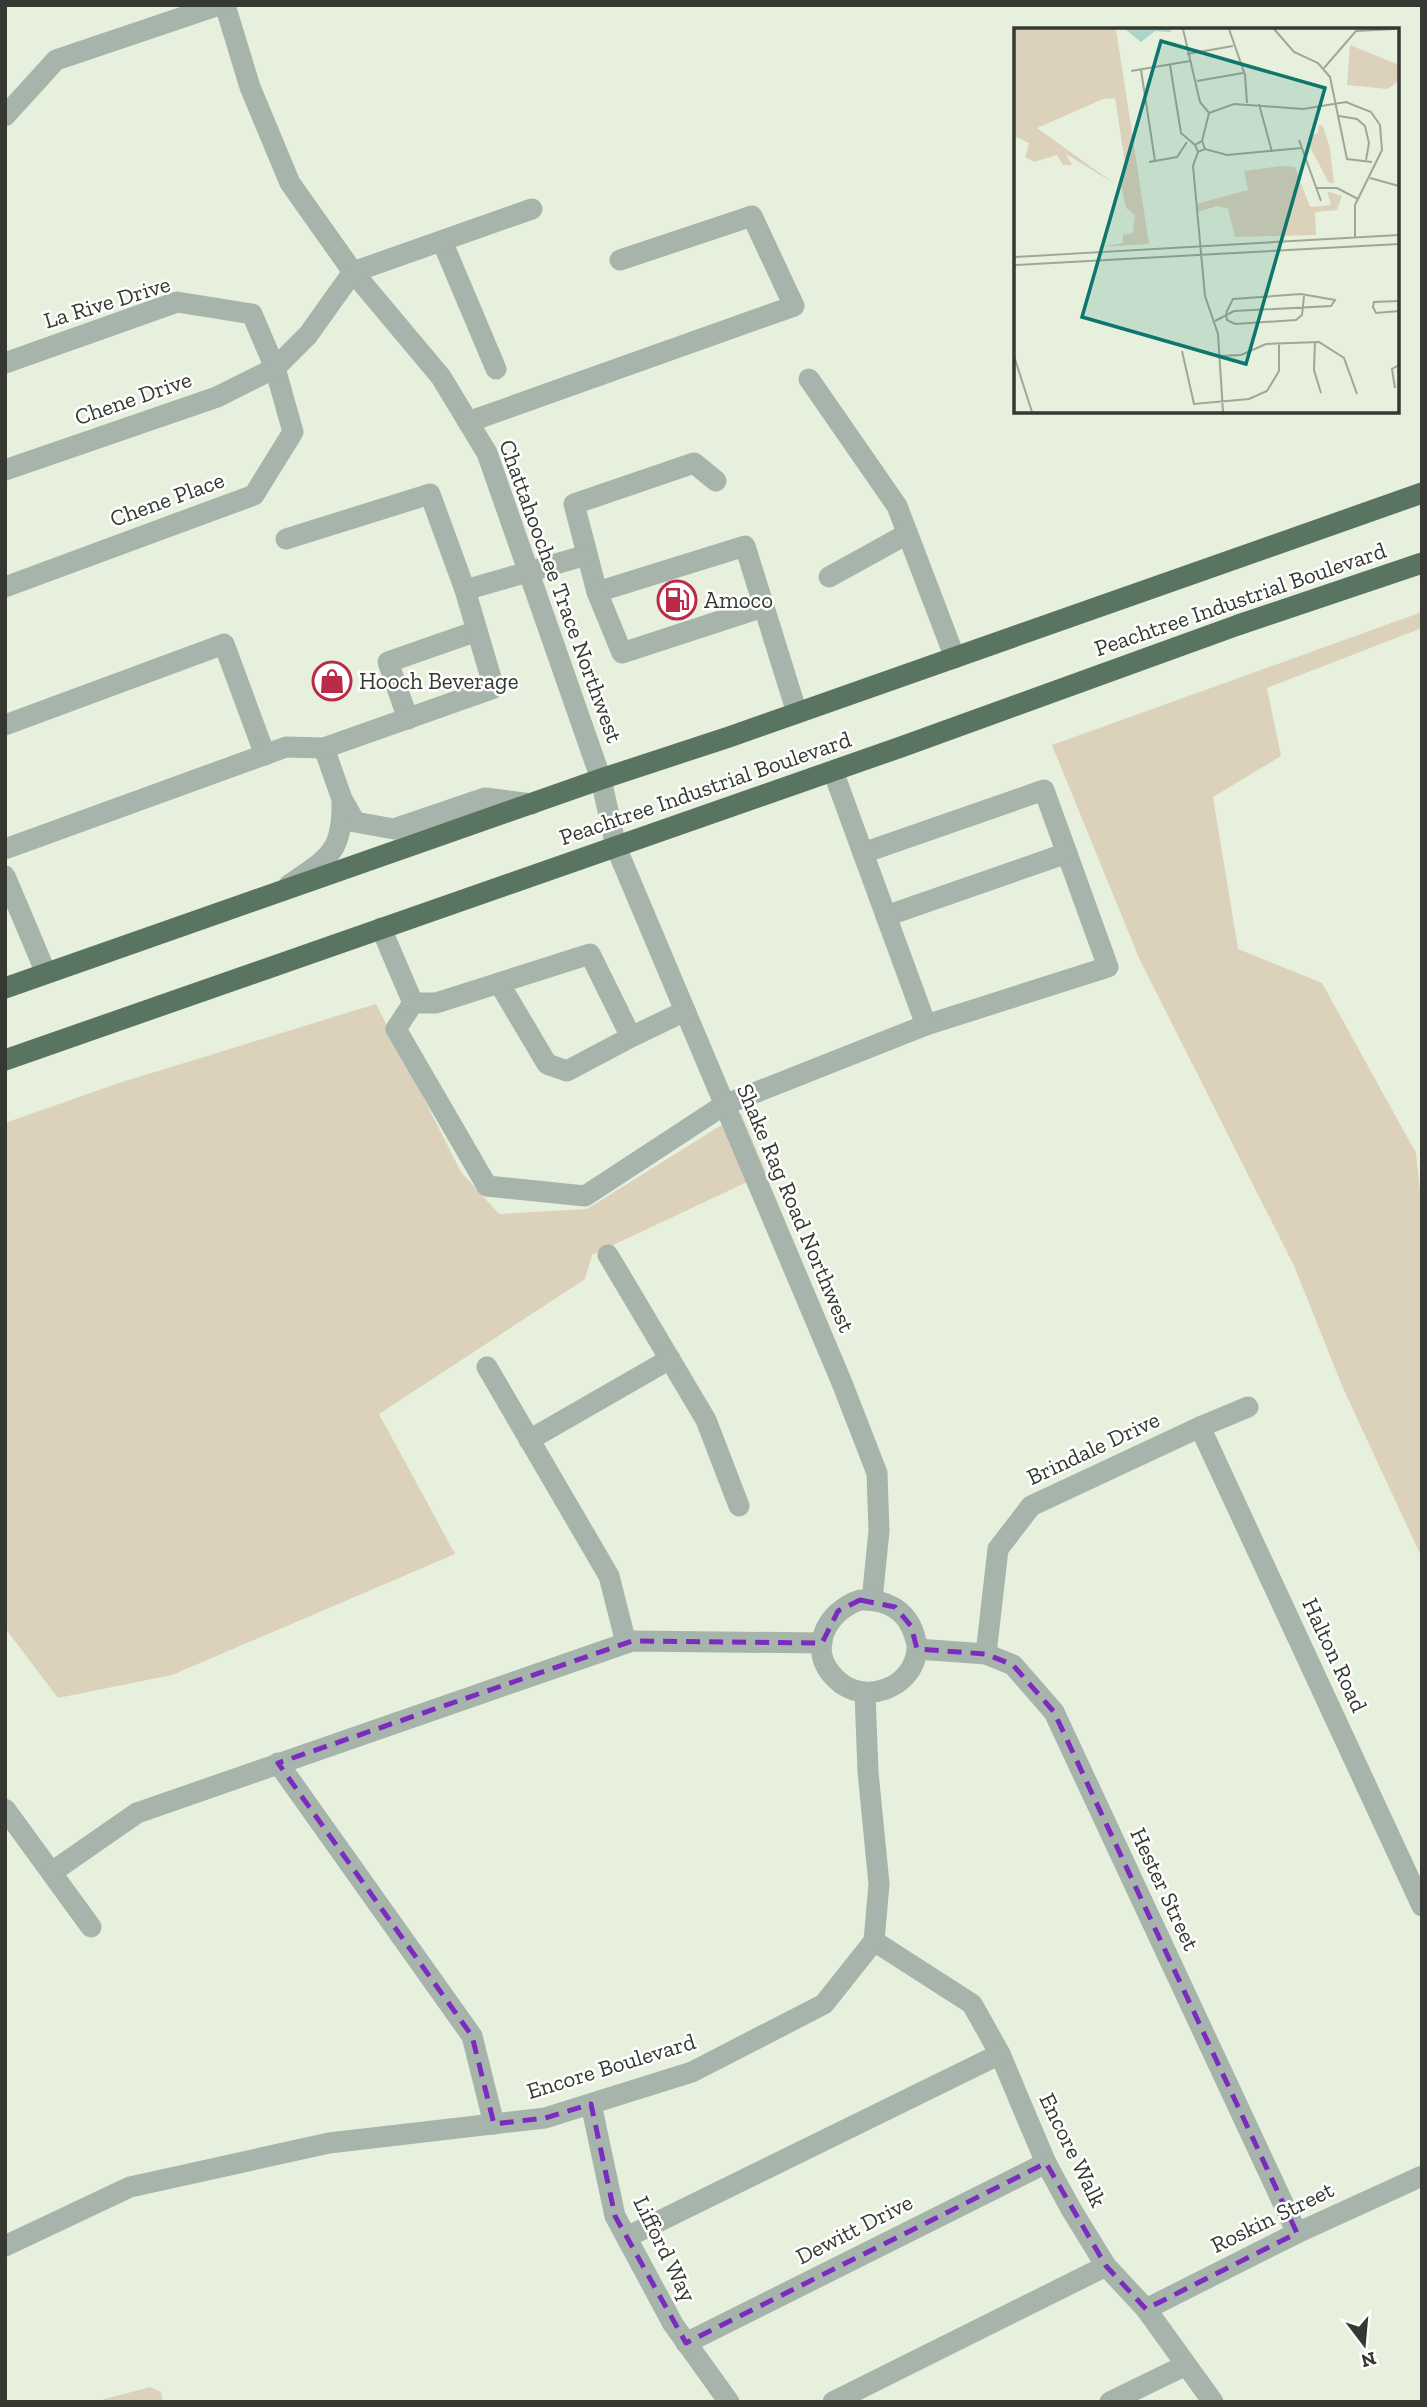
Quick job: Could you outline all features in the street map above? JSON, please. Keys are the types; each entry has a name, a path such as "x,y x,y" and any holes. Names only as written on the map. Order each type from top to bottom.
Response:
{"highway":[{"name":"Peachtree Industrial Boulevard","path":"5,988 1422,493"},
{"name":"Peachtree Industrial Boulevard","path":"5,1060 833,771 1238,625 1422,563"}],"street":[{"path":"5,116 56,60 219,5"},
{"name":"Chattahoochee Trace Northwest","path":"225,5 250,87 290,183 353,272 440,377 487,453 601,779 616,846"},
{"path":"353,272 531,209"},
{"path":"468,422 794,306 752,216 620,260"},
{"path":"442,241 496,369"},
{"name":"Chene Drive","path":"5,470 217,397 275,368 308,335 353,272"},
{"name":"La Rive Drive","path":"5,363 177,302 252,314 275,368"},
{"name":"Chene Place","path":"5,587 254,495 293,432 275,368"},
{"path":"809,379 897,506 955,657"},
{"path":"716,481 694,463 574,505 597,592 622,653 763,607"},
{"path":"5,849 286,747 324,748 494,688 466,590 430,494 286,539"},
{"path":"829,577 907,534"},
{"path":"597,592 745,546 797,713"},
{"path":"466,590 587,555"},
{"path":"408,719 388,662 477,631"},
{"path":"5,725 224,643 265,755"},
{"path":"324,748 342,799 355,822 394,829 485,798 532,804"},
{"path":"833,771 926,1025"},
{"path":"413,1003 396,1029 487,1186 584,1196 724,1105 926,1025 1108,967 1044,790 863,853"},
{"path":"280,891 330,857 343,827 342,799"},
{"name":"Shake Rag Road Northwest","path":"616,846 842,1383 877,1473 879,1531 872,1600"},
{"path":"886,916 1067,853"},
{"path":"5,876 46,973"},
{"path":"380,928 413,1003"},
{"path":"413,1003 436,1003 590,954 631,1037"},
{"path":"499,983 547,1065 567,1071 685,1011"},
{"path":"608,1255 706,1420 739,1506"},
{"path":"530,1440 670,1359"},
{"path":"487,1367 609,1576 626,1643"},
{"name":"Brindale Drive","path":"986,1654 998,1549 1031,1506 1200,1427 1248,1408"},
{"name":"Halton Road","path":"1200,1427 1422,1906"},
{"path":"860,1600 872,1600 895,1608 904,1616 911,1626 917,1649 907,1672 899,1682 889,1689 865,1693 842,1685 833,1677 822,1655 822,1643 824,1631 838,1611 860,1600"},
{"path":"51,1872 137,1812 632,1641 822,1643"},
{"name":"Hester Street","path":"917,1649 986,1654 1013,1665 1054,1712 1297,2233"},
{"path":"865,1693 868,1772 879,1884 874,1941"},
{"path":"278,1763 472,2036 494,2124"},
{"path":"5,1808 91,1927"},
{"name":"Encore Walk","path":"874,1941 972,2004 1000,2054 1046,2163 1106,2266 1146,2309 1213,2402"},
{"name":"Encore Boulevard","path":"5,2246 130,2187 329,2143 545,2118 692,2072 824,2004 874,1941"},
{"path":"626,2236 1000,2054"},
{"name":"Lifford Way","path":"591,2104 615,2216 673,2324 729,2402"},
{"name":"Dewitt Drive","path":"686,2343 1046,2163"},
{"name":"Roskin Street","path":"1146,2309 1297,2233 1422,2176"},
{"path":"833,2402 1106,2266"},
{"path":"1110,2402 1186,2365"}],"highlighted area":[{"path":"860,1600 895,1607 911,1626 917,1649 986,1654 1013,1665 1054,1712 1297,2233 1146,2309 1106,2266 1046,2163 686,2343 615,2216 591,2104 545,2118 494,2124 472,2036 278,1763 632,1641 822,1643 838,1611"}],"shaded area":[{"path":"1422,612 1422,628 1267,688 1281,756 1213,797 1238,949 1322,983 1416,1153 1422,1210 1422,1558 1343,1388 1295,1268 1139,958 1052,745"},
{"path":"376,1004 461,1172 499,1214 587,1209 741,1113 766,1173 592,1255 585,1279 379,1414 455,1554 172,1675 58,1698 5,1628 5,1123 119,1083"},
{"path":"150,2387 161,2392 163,2402 94,2402"}],"place":[{"name":"Amoco","path":"677,600"},
{"name":"Hooch Beverage","path":"332,681"}]}
